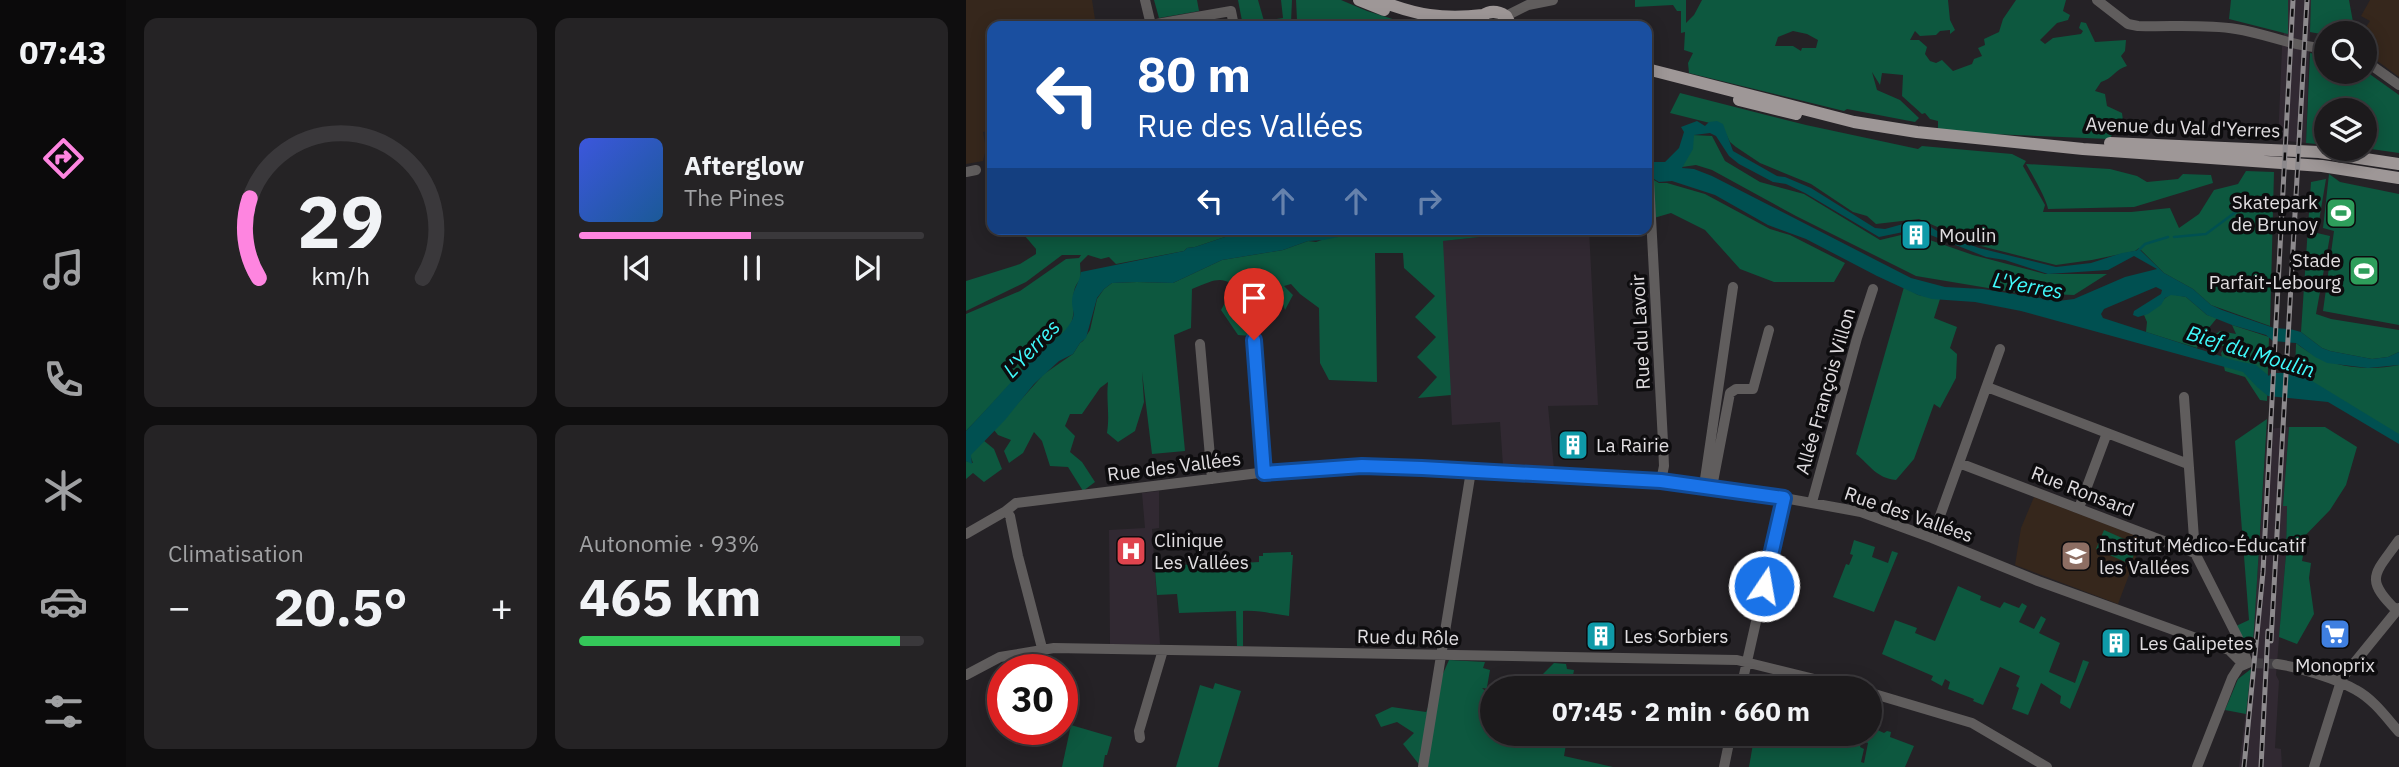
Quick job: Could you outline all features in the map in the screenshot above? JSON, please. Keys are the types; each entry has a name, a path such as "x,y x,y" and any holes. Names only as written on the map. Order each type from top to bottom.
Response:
{"main road":[{"path":"1359,0 1428,21"},
{"path":"1378,0 1405,10 1447,19 1497,12 1508,21"},
{"path":"1479,21 1483,15"},
{"path":"1652,71 1685,82"},
{"path":"1652,78 1685,82"},
{"name":"Avenue du Val d'Yerres","path":"1685,82 1820,119 1854,121 1917,132 2001,141 2345,168 2399,178"},
{"name":"Avenue du Val d'Yerres","path":"2001,141 2319,152 2399,164"}],"street":[{"path":"1145,0 1149,21"},
{"path":"1508,21 1523,7 1553,0"},
{"path":"2097,0 2128,24 2230,28 2302,47 2314,48"},
{"path":"1173,21 1231,11 1233,21"},
{"path":"2377,70 2399,85"},
{"name":"Rue du Lavoir","path":"1652,235 1664,466 1661,481"},
{"path":"1708,487 1733,287"},
{"name":"Allée François Villon","path":"1812,502 1872,289"},
{"path":"1708,487 1730,394 1737,389 1753,390 1769,330"},
{"path":"1254,340 1264,473"},
{"path":"1200,344 1212,479"},
{"path":"1932,538 2000,349"},
{"path":"1987,387 2188,464"},
{"path":"2184,397 2195,553 2238,638 2248,664 2232,678 2197,767"},
{"path":"2078,508 2108,433"},
{"name":"Rue Ronsard","path":"1959,463 2195,553"},
{"name":"Rue des Vallées","path":"966,534 1016,503 1264,473 1362,466 1661,481 1812,502 1861,512 2038,581 2216,645 2248,664"},
{"path":"1423,767 1471,471"},
{"path":"1744,676 1784,498"},
{"path":"1006,511 1010,516 1042,648"},
{"path":"2314,767 2342,678 2398,610 2379,591 2375,581 2377,572 2399,540"},
{"path":"2234,654 2238,638"},
{"name":"Rue du Rôle","path":"966,675 1000,657 1042,648 1747,661 1805,676"},
{"path":"1140,738 1139,731 1163,650"},
{"path":"2277,664 2290,666 2357,690 2399,732"},
{"path":"1882,696 1972,723 2047,767"},
{"path":"1724,767 1728,746"}],"shaded area":[{"path":"966,0 1092,0 1095,21 987,21 987,131 983,132 986,149 983,161 966,164"},
{"path":"2288,0 2311,0 2306,143 2278,140 2282,48"},
{"path":"2370,0 2399,0 2399,77 2377,61 2377,21 2361,16"},
{"path":"1498,235 1589,235 1598,405 1548,406 1554,469 1503,466 1500,422 1452,425 1442,241"},
{"path":"2289,427 2283,505 2287,506 2286,554 2276,675 2279,681 2275,748 2281,749 2282,767 2239,767 2251,669 2267,429"},
{"name":"Clinique Les Vallées","path":"1159,491 1159,528 1152,529 1160,644 1110,644 1109,530 1145,528 1142,493"},
{"name":"Institut Médico-Éducatif les Vallées","path":"2034,497 2143,538 2118,604 2015,565 2021,528"}],"green space":[{"path":"1154,0 1197,0 1199,11 1159,18"},
{"path":"1238,0 1258,0 1264,21 1242,21"},
{"path":"1281,0 1292,0 1291,21 1264,21 1283,18"},
{"path":"1296,0 1341,0 1399,21 1296,21"},
{"path":"1635,0 1686,0 1686,23 1702,0 1948,0 1950,20 1955,30 1950,34 1950,30 1940,31 1936,35 1920,36 1915,31 1910,40 1919,40 1927,47 1925,54 1930,61 1936,63 1942,60 1953,71 1972,64 1974,59 1982,56 1978,48 1985,45 1984,39 1999,32 2003,19 2016,0 2066,0 2063,11 2070,15 2068,20 2057,23 2040,40 2045,44 2053,38 2081,34 2081,22 2086,23 2095,42 2126,40 2125,51 2121,56 2127,66 2101,82 2095,91 2105,94 2107,106 2122,113 2124,128 2109,139 1968,133 1938,129 1938,121 1930,119 1925,113 1922,114 1902,96 1903,75 1882,73 1880,85 1872,72 1877,90 1900,100 1919,118 1915,122 1847,109 1844,111 1689,73 1688,63 1693,53 1684,50 1685,32 1681,33 1681,11 1677,11 1673,5 1635,7","holes":["1793,31 1818,40 1816,48 1802,48 1801,51 1793,46 1775,46 1778,37"]},
{"path":"2231,0 2288,0 2288,34 2229,19"},
{"path":"2311,0 2349,0 2353,21 2314,21 2314,33 2310,32"},
{"path":"2310,53 2314,54 2314,84 2377,84 2377,79 2399,95 2399,153 2377,150 2377,98 2314,98 2314,144 2306,143"},
{"path":"1680,93 1806,125 1918,149 1922,146 2012,154 2026,161 2023,166 2045,205 2043,212 2131,212 2170,208 2179,228 2199,214 2214,190 2238,184 2246,171 2274,172 2270,326 2211,305 2193,289 2164,273 2139,248 2092,260 2056,265 1981,246 1919,219 1876,224 1811,184 1760,163 1730,142 1722,126 1670,113"},
{"path":"1692,135 1712,136 1725,161 1760,182 1804,194 1880,240 1901,235 1914,242 1924,238 1973,255 2045,274 2107,274 2074,295 2018,293 1916,276 1712,170 1696,165 1682,167"},
{"path":"2026,164 2110,169 2137,176 2147,182 2178,179 2183,174 2211,175 2213,183 2134,207 2048,209"},
{"name":"Stade Parfait-Lebourg","path":"2329,174 2340,182 2399,194 2399,325 2323,311 2334,231 2323,228"},
{"path":"2326,179 2317,233 2330,236 2316,314 2399,330 2399,352 2388,357 2372,359 2330,351 2301,332 2311,182"},
{"path":"1652,180 1705,194 1770,229 1790,235 1845,263 1834,282 1774,282 1740,269 1705,230 1671,213 1652,219"},
{"path":"1024,235 1231,235 1184,251 1116,264 1109,257 1101,259 1088,255 1080,263 1081,279 1074,290 1073,316 1068,328 1043,350 966,431 966,314 1020,291 1066,259 1079,258 1081,255 1062,255 1026,282 966,311 966,281 1020,264 1036,254 1036,249"},
{"path":"1336,235 1498,235 1443,241 1451,395 1418,398 1437,377 1417,357 1436,337 1415,317 1435,296 1404,268 1403,253 1375,253 1377,382 1329,380 1320,363 1319,308 1291,284 1284,286 1293,295 1285,310 1282,301 1269,305 1265,329 1251,336 1238,335 1221,310 1226,301 1246,309 1247,296 1227,281 1216,280 1192,289 1191,328 1174,335 1185,451 1152,454 1142,372 1144,402 1135,431 1118,442 1107,433 1108,382 1100,388 1082,414 1070,414 1065,426 1075,436 1070,452 1082,462 1095,482 1083,491 1068,467 1050,466 1042,441 1034,432 1023,453 1009,463 1004,451 1011,440 998,435 994,430 1044,374 1073,354 1090,330 1097,299 1112,283 1173,283 1222,260 1283,250 1308,241 1316,242"},
{"path":"1904,287 1918,295 1940,299 1934,318 1957,327 1950,348 1957,354 1956,378 1940,408 1934,404 1914,459 1896,480 1878,474 1856,454"},
{"path":"2171,294 2186,297 2207,315 2217,318 2203,335 2197,348 2146,332 2147,322 2144,315"},
{"path":"2232,325 2269,337 2267,401 2260,400 2245,377 2225,371 2221,353 2226,346 2211,346 2209,339 2220,331 2236,334"},
{"path":"2296,343 2319,358 2345,366 2372,368 2399,365 2399,435 2295,373"},
{"path":"2267,419 2254,629 2252,651 2249,652 2236,626 2249,620 2235,441"},
{"path":"2289,427 2325,427 2357,447 2346,485 2330,510 2295,546 2304,550 2302,561 2311,563 2309,578 2314,614 2297,644 2279,637 2286,554 2287,506 2283,506"},
{"path":"983,440 994,449 1002,469 984,482 973,473 966,479 966,461 973,463 970,455"},
{"path":"2104,530 2138,545 2130,564 2096,549"},
{"path":"1854,540 1875,547 1872,557 1888,563 1892,551 1898,553 1874,612 1833,597 1846,564 1849,565 1853,555 1850,554"},
{"path":"1291,552 1289,616 1243,611 1243,646 1237,646 1236,611 1179,613 1177,594 1157,595 1155,570 1202,562 1259,562 1259,556 1263,556 1263,553"},
{"path":"1958,586 1981,596 1980,600 2000,608 2004,602 2019,608 2022,603 2027,606 2019,622 2034,629 2041,616 2046,619 2039,633 2060,643 2049,672 2075,683 2083,660 2089,662 2070,709 2060,703 2061,696 2041,683 2028,715 2012,709 2020,676 2000,667 1983,705 1948,689 1950,682 1945,679 1942,686 1931,680 1933,676 1882,654 1895,620 1917,628 1915,633 1935,641"},
{"path":"1449,660 1485,662 1483,668 1490,670 1489,676 1480,676 1480,746 1566,746 1564,756 1613,767 1421,767 1403,744 1414,733 1397,722 1381,727 1375,715 1392,707 1426,712"},
{"path":"1554,663 1566,664 1567,669 1574,670 1573,676 1541,676"},
{"path":"2251,669 2246,714 2225,710 2238,679"},
{"path":"1215,683 1241,691 1218,767 1176,767 1200,685 1213,689"},
{"path":"1078,727 1112,737 1103,767 1062,767 1067,745 1078,745"},
{"path":"1882,732 1891,732 1890,737 1914,746 1905,767 1749,767 1753,746 1860,746 1864,749 1861,762 1864,763 1867,746 1882,746"}],"water":[{"path":"1697,121 1705,126 1709,122 1717,121 1723,124 1733,151 1777,176 1811,188 1875,228 1885,229 1921,221 1942,234 1979,248 2056,267 2091,263 2140,250 2164,273 2193,289 2211,305 2222,310 2274,328 2301,332 2330,351 2372,359 2399,352 2399,365 2368,368 2327,363 2296,343 2273,341 2266,335 2207,315 2186,297 2171,295 2148,314 2138,317 2133,315 2134,311 2161,294 2162,290 2156,287 2104,309 2101,314 2103,318 2256,365 2269,376 2271,373 2299,373 2399,434 2399,444 2328,402 2268,396 2243,372 2021,311 1918,295 1806,239 1768,225 1715,195 1672,181 1659,182 1652,179 1652,162 1665,162 1679,148 1684,132 1681,127","holes":["1710,133 1716,136 1729,156 1773,182 1786,184 1805,193 1879,237 1913,230 1986,257 2005,260 2048,274 2108,270 2134,256 2157,269 2125,277 2074,299 2058,301 1983,289 1945,287 1911,278 1712,176 1694,169 1682,168 1693,149 1694,135"]},
{"path":"1231,235 1340,235 1308,241 1283,250 1222,260 1173,283 1112,283 1097,298 1086,338 1073,354 1059,361 1034,384 1005,420 971,455 972,464 966,461 966,431 1021,371 1068,327 1074,314 1072,298 1081,272 1195,247"}],"waterway":[{"path":"2174,237 2206,234 2237,211 2262,201"},
{"path":"2137,252 2145,244 2168,237"}],"tunnel":[{"path":"2253,663 2277,664"}],"railway":[{"path":"2244,767 2263,572 2293,0"},
{"path":"2271,641 2307,0"},
{"path":"2261,767 2268,631"}],"place":[{"name":"Skatepark de Brunoy","path":"2341,213"},
{"name":"Moulin","path":"1916,235"},
{"name":"Stade Parfait-Lebourg","path":"2364,271"},
{"name":"La Rairie","path":"1573,445"},
{"name":"Clinique Les Vallées","path":"1131,551"},
{"name":"Institut Médico-Éducatif les Vallées","path":"2076,556"},
{"name":"Monoprix","path":"2335,634"},
{"name":"Les Sorbiers","path":"1601,636"},
{"name":"Les Galipetes","path":"2116,643"}],"route":[{"path":"1254,340 1264,473 1362,466 1422,468 1661,481 1784,498 1764,586"}],"water label":[{"name":"L'Yerres","path":"2028,285"},
{"name":"L'Yerres","path":"1031,348"},
{"name":"Bief du Moulin","path":"2251,351"}]}
